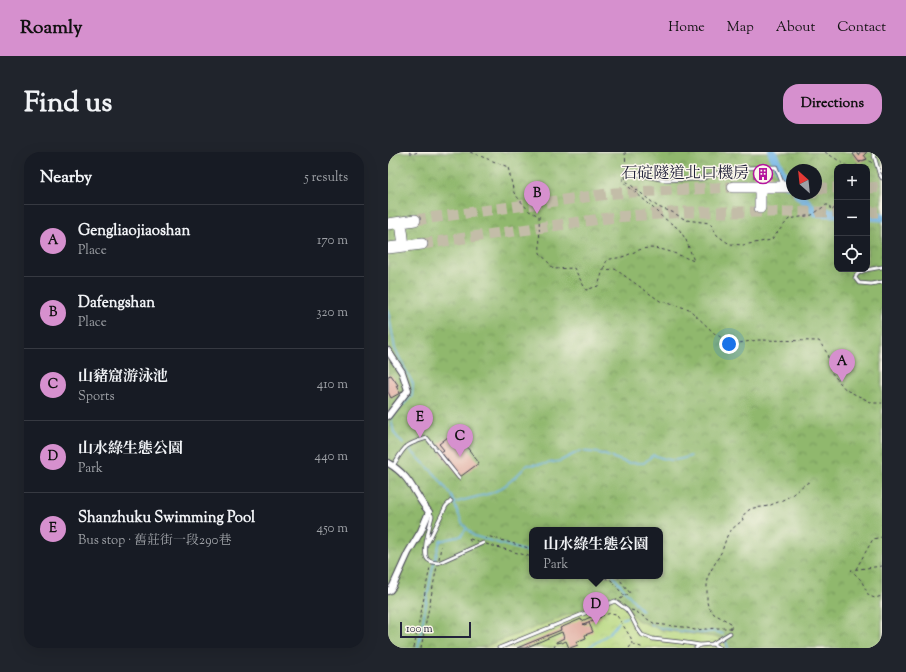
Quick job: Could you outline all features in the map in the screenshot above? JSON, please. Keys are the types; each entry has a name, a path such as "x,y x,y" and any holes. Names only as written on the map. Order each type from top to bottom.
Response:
{"highway":[{"path":"760,186 760,208"},
{"path":"733,187 786,187"},
{"path":"388,224 415,220"},
{"path":"401,222 404,246"},
{"path":"388,248 422,244"}],"street":[{"path":"388,351 402,372 408,390 388,416"},
{"path":"388,591 393,586 429,512 403,473 390,465"}],"lane":[{"path":"873,152 876,166 882,178"},
{"path":"626,172 665,180 700,179 744,168 776,167 786,184"},
{"path":"882,267 860,272 855,278 858,283 862,284 882,282"},
{"path":"390,465 410,443 427,438 459,478"},
{"path":"425,548 446,506 451,500"},
{"path":"429,512 432,516 425,553 427,559 431,562 438,563 482,543"},
{"path":"499,648 615,600 627,610 642,635 653,639 700,645 712,644 730,633"},
{"path":"712,644 720,648"},
{"path":"696,648 700,645"}],"path":[{"path":"408,152 412,154 418,152"},
{"path":"470,152 508,167 514,194 529,211 539,216 540,253 554,269 574,268 586,290 598,286 604,270 605,262 608,259 622,257 637,251 657,248 694,261 690,249 679,229 660,216 648,203 623,182 623,174 626,172"},
{"path":"625,152 626,172 624,178 626,181 654,204 686,220 710,223 720,238 730,244 743,245 771,240 790,219 812,215 826,205 829,205 831,211 834,208"},
{"path":"825,152 844,164"},
{"path":"857,164 867,160 876,166"},
{"path":"604,270 616,269 660,301 689,309 714,333 732,344 758,340 819,341 827,353 831,372 846,390 873,403 882,403"},
{"path":"730,633 731,623 714,614 707,602 706,585 709,574 722,551 727,536 732,529 743,520 742,517 747,511 754,507 774,504 791,495 811,480"},
{"path":"487,536 529,549"},
{"path":"855,570 874,539 882,537"},
{"path":"473,547 469,540 529,556"},
{"path":"421,648 441,546"},
{"path":"414,648 431,562"},
{"path":"882,566 851,570 861,580 869,596 875,598 882,596"},
{"path":"608,579 611,580 625,597"},
{"path":"615,600 630,594 619,579"},
{"path":"627,610 635,610 655,624 695,630 731,628"},
{"path":"601,616 611,613 616,614 631,638 632,644 629,648"},
{"path":"554,648 556,643"},
{"path":"632,644 644,648"}],"green space":[{"path":"388,152 882,152 882,648 727,648 723,638 662,630 637,620 617,597 481,648 388,648"},
{"path":"617,596 637,620 662,630 723,638 727,648 481,648"}],"building":[{"path":"856,152 858,155 860,152 867,152 864,155 867,159 859,162 853,154"},
{"name":"石碇隧道北口機房","path":"754,170 771,170 771,178 754,178"},
{"path":"391,375 398,385 396,386 400,393 391,398 388,392 388,376"},
{"path":"453,433 458,439 460,438 479,463 460,477 441,452 444,450 439,444"},
{"path":"595,615 595,617 600,615 601,617 583,624 589,623 593,632 585,635 586,638 576,642 578,645 569,648 566,641 556,643 564,638 562,632 525,648 517,648 561,630 560,628 581,619 582,621"}],"waterway":[{"path":"772,152 786,182"},
{"path":"804,200 816,212 834,213"},
{"path":"870,216 882,217"},
{"path":"388,309 395,349 413,384 412,396 392,416 394,433 403,444"},
{"path":"409,449 435,474 451,495 462,523 474,536 529,552"},
{"path":"454,503 494,492 514,478 527,465 560,461 580,451 599,453 628,463 644,463 653,455 663,459 672,460 691,456"},
{"path":"418,648 432,571 440,541 461,536 466,529"},
{"path":"615,579 642,611"},
{"path":"622,619 627,617"},
{"path":"587,648 608,634 618,622"},
{"path":"650,624 660,628 702,633 715,632 723,634"},
{"path":"725,638 728,648"}],"tunnel":[{"path":"415,220 615,193 733,187"},
{"path":"870,188 882,187"},
{"path":"822,188 834,188"},
{"path":"422,244 615,217 685,212 834,212"},
{"path":"870,212 882,212"}],"place":[{"name":"石碇隧道北口機房","path":"763,174"},
{"name":"Dafengshan","path":"537,214"},
{"name":"Gengliaojiaoshan","path":"842,382"},
{"name":"Shanzhuku Swimming Pool","path":"420,438"},
{"name":"山豬窟游泳池","path":"460,457"},
{"name":"山水綠生態公園","path":"596,625"}]}
